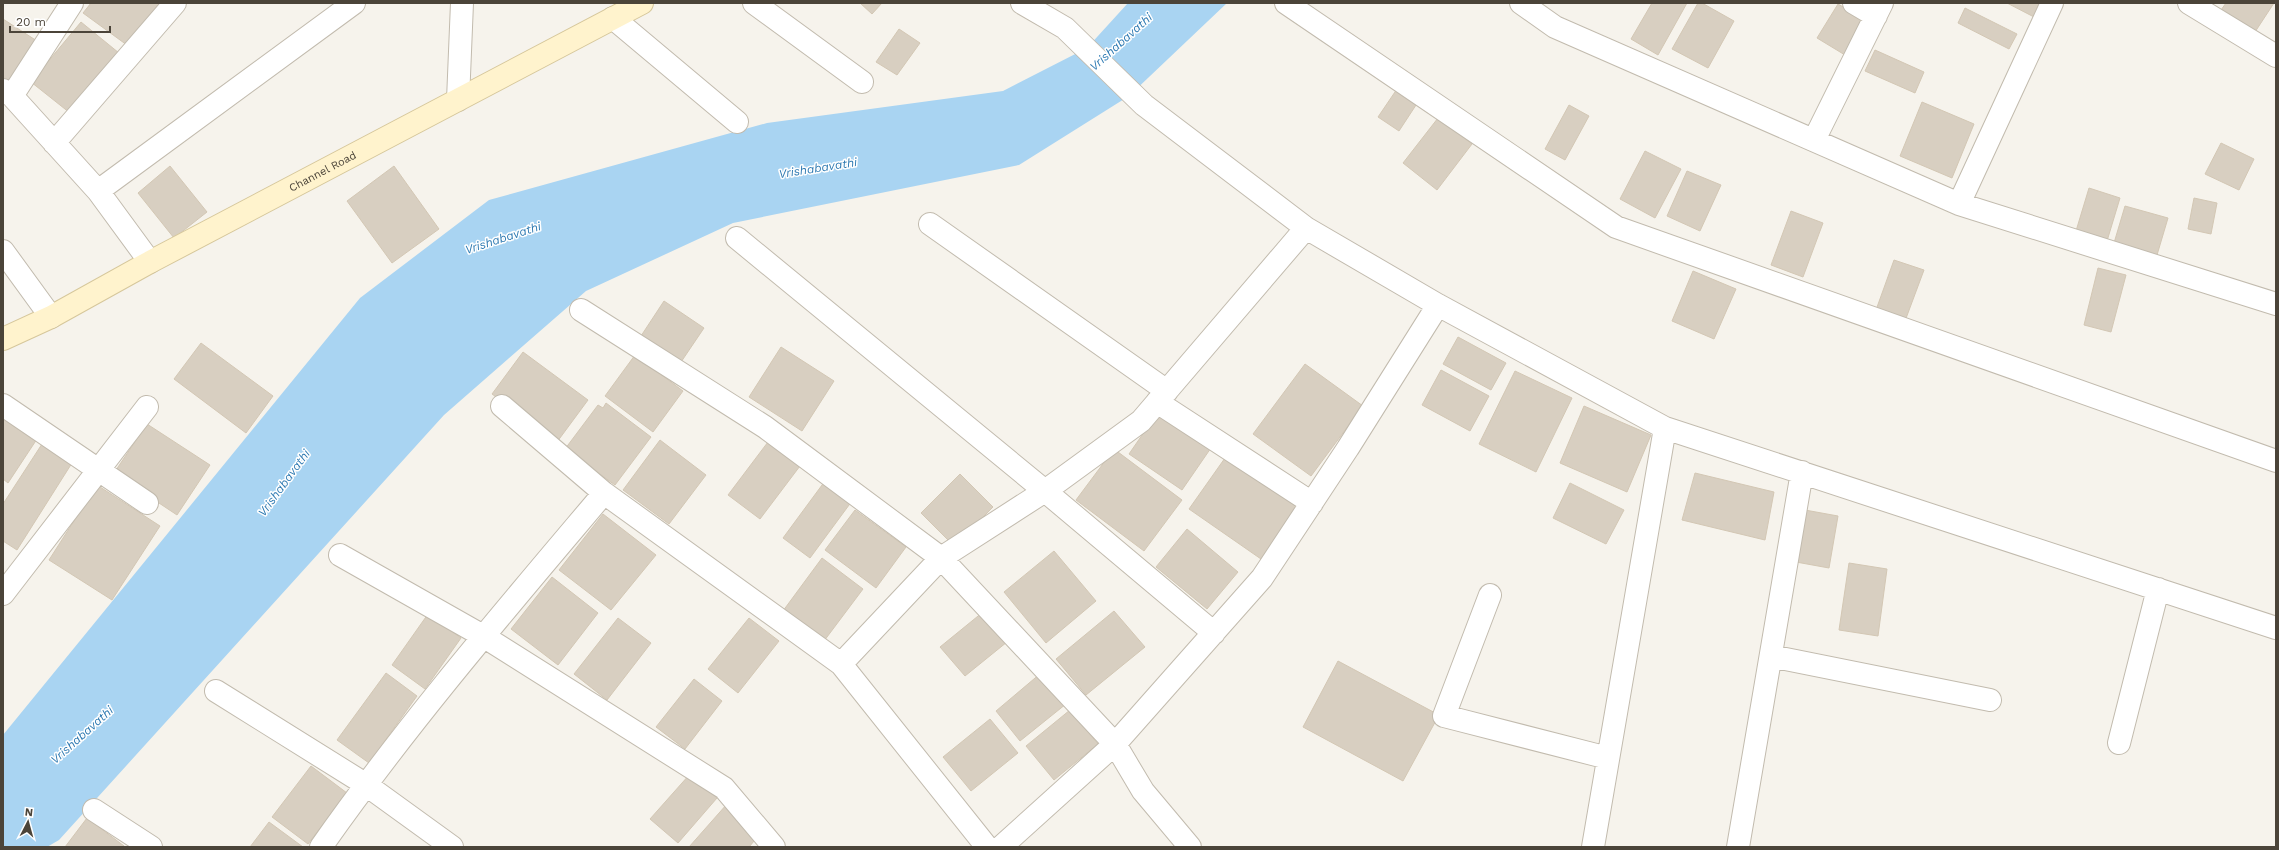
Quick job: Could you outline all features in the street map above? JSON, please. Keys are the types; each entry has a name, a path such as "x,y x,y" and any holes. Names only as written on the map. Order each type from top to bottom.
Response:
{"street":[{"path":"72,3 7,93 98,191 150,262"},
{"path":"54,143 175,3"},
{"path":"98,191 354,3"},
{"path":"458,100 462,3"},
{"name":"Channel Road","path":"3,339 51,317 150,262 642,3"},
{"path":"754,3 862,82"},
{"path":"1022,3 1065,28 1144,105 1306,228 1438,304 1665,428 2276,628"},
{"path":"1521,3 1555,27 1959,204 2276,304"},
{"path":"1814,140 1879,9 1854,3"},
{"path":"1959,204 2052,3"},
{"path":"2188,3 2276,56"},
{"path":"1288,4 1616,227 2276,461"},
{"path":"612,18 737,122"},
{"path":"930,224 1162,396 1312,503"},
{"path":"841,664 941,558 1045,491 1141,421 1306,228"},
{"path":"737,238 1045,491 1214,633"},
{"path":"3,251 51,317"},
{"path":"1001,847 1115,744 1262,578 1312,503 1438,304"},
{"path":"581,310 765,427 941,558 1115,744 1143,791 1190,847"},
{"path":"3,405 147,503"},
{"path":"3,594 147,406"},
{"path":"502,406 604,493 841,664 987,847"},
{"path":"1593,847 1665,428"},
{"path":"1738,847 1802,472"},
{"path":"321,847 365,784 483,636 604,493"},
{"path":"340,555 483,636 724,788 774,847"},
{"path":"2119,743 2158,589"},
{"path":"1490,595 1444,716 1608,758"},
{"path":"1771,656 1990,700"},
{"path":"216,691 365,784 452,847"},
{"path":"94,810 151,847"}],"water":[{"name":"Vrishabavathi","path":"1128,3 1227,3 1129,96 1019,165 733,223 586,291 444,415 59,840 47,847 3,847 3,735 360,298 489,200 767,123 1003,91 1087,48"}],"building":[{"path":"91,3 165,3 131,48 83,13"},
{"path":"860,3 882,3 872,14"},
{"path":"1652,3 1687,3 1658,55 1631,39"},
{"path":"1698,3 1702,3 1734,21 1708,68 1672,49"},
{"path":"2007,3 2041,3 2034,17"},
{"path":"2226,3 2274,3 2255,32 2221,10"},
{"path":"1838,4 1866,20 1845,55 1817,38"},
{"path":"1965,8 2017,34 2009,49 1958,23"},
{"path":"3,19 37,41 9,83 3,79"},
{"path":"81,22 119,53 70,113 31,82"},
{"path":"899,29 920,43 897,75 876,62"},
{"path":"1875,50 1924,72 1915,93 1865,71"},
{"path":"1397,89 1418,102 1399,131 1378,117"},
{"path":"1922,102 1974,124 1952,178 1900,156"},
{"path":"1569,105 1589,116 1565,160 1545,149"},
{"path":"1438,118 1472,144 1437,190 1403,163"},
{"path":"2221,143 2254,159 2239,190 2205,174"},
{"path":"1645,151 1681,169 1655,218 1620,199"},
{"path":"170,166 207,212 174,238 138,193"},
{"path":"394,166 439,229 392,263 347,201"},
{"path":"1687,171 1721,185 1700,231 1667,216"},
{"path":"2089,188 2120,198 2107,241 2076,231"},
{"path":"2194,198 2217,203 2211,234 2188,229"},
{"path":"2125,206 2168,218 2157,255 2114,243"},
{"path":"1791,211 1823,223 1803,277 1771,265"},
{"path":"1894,260 1924,270 1905,321 1876,310"},
{"path":"2098,268 2126,275 2111,332 2084,325"},
{"path":"1693,271 1736,289 1714,339 1672,321"},
{"path":"664,301 704,328 679,365 639,339"},
{"path":"1458,337 1506,363 1491,390 1443,364"},
{"path":"201,343 273,396 246,433 174,379"},
{"path":"781,347 834,381 802,431 749,397"},
{"path":"523,352 588,400 557,442 492,394"},
{"path":"635,355 683,391 653,432 605,396"},
{"path":"1305,364 1363,406 1311,476 1253,434"},
{"path":"1441,370 1489,396 1470,431 1422,405"},
{"path":"1515,371 1572,398 1536,472 1479,444"},
{"path":"606,403 651,437 615,485 565,449 598,405 603,408"},
{"path":"1584,406 1651,435 1627,492 1560,463"},
{"path":"1160,409 1213,445 1182,490 1129,454"},
{"path":"3,416 37,439 8,483 3,479"},
{"path":"147,424 210,465 177,515 114,473"},
{"path":"771,438 803,462 760,519 728,495"},
{"path":"660,440 706,475 669,524 623,490"},
{"path":"42,444 72,463 17,550 3,541 3,504"},
{"path":"1114,449 1182,500 1144,551 1076,500"},
{"path":"1225,458 1297,507 1261,559 1189,509"},
{"path":"1695,473 1774,492 1765,540 1682,520"},
{"path":"960,474 993,507 954,546 921,513"},
{"path":"825,481 852,501 810,558 783,538"},
{"path":"1570,483 1624,510 1606,544 1553,518"},
{"path":"97,485 160,526 112,600 49,560"},
{"path":"855,510 906,547 876,588 825,550"},
{"path":"1805,510 1838,516 1829,568 1796,562"},
{"path":"603,514 656,555 611,610 559,570"},
{"path":"1187,529 1238,572 1207,609 1156,567"},
{"path":"1054,551 1096,601 1046,643 1004,592"},
{"path":"822,558 863,589 821,645 780,615"},
{"path":"1849,563 1887,569 1878,636 1839,630"},
{"path":"552,577 598,613 558,665 511,629"},
{"path":"1114,611 1145,647 1086,695 1056,659"},
{"path":"983,612 1007,642 965,676 940,647"},
{"path":"428,614 461,638 425,689 392,665"},
{"path":"618,618 651,643 607,700 574,674"},
{"path":"749,618 779,641 738,693 708,669"},
{"path":"1338,661 1439,715 1403,781 1303,727"},
{"path":"386,673 417,696 369,763 337,740"},
{"path":"1041,673 1066,704 1020,741 996,711"},
{"path":"694,679 722,701 685,749 656,727"},
{"path":"1070,710 1098,744 1054,780 1026,746"},
{"path":"990,719 1018,753 971,791 943,757"},
{"path":"311,766 347,793 308,844 272,817"},
{"path":"690,774 717,798 678,843 650,819"},
{"path":"727,804 760,834 749,847 689,847"},
{"path":"87,818 124,846 65,847"},
{"path":"269,822 303,847 250,847"}]}
